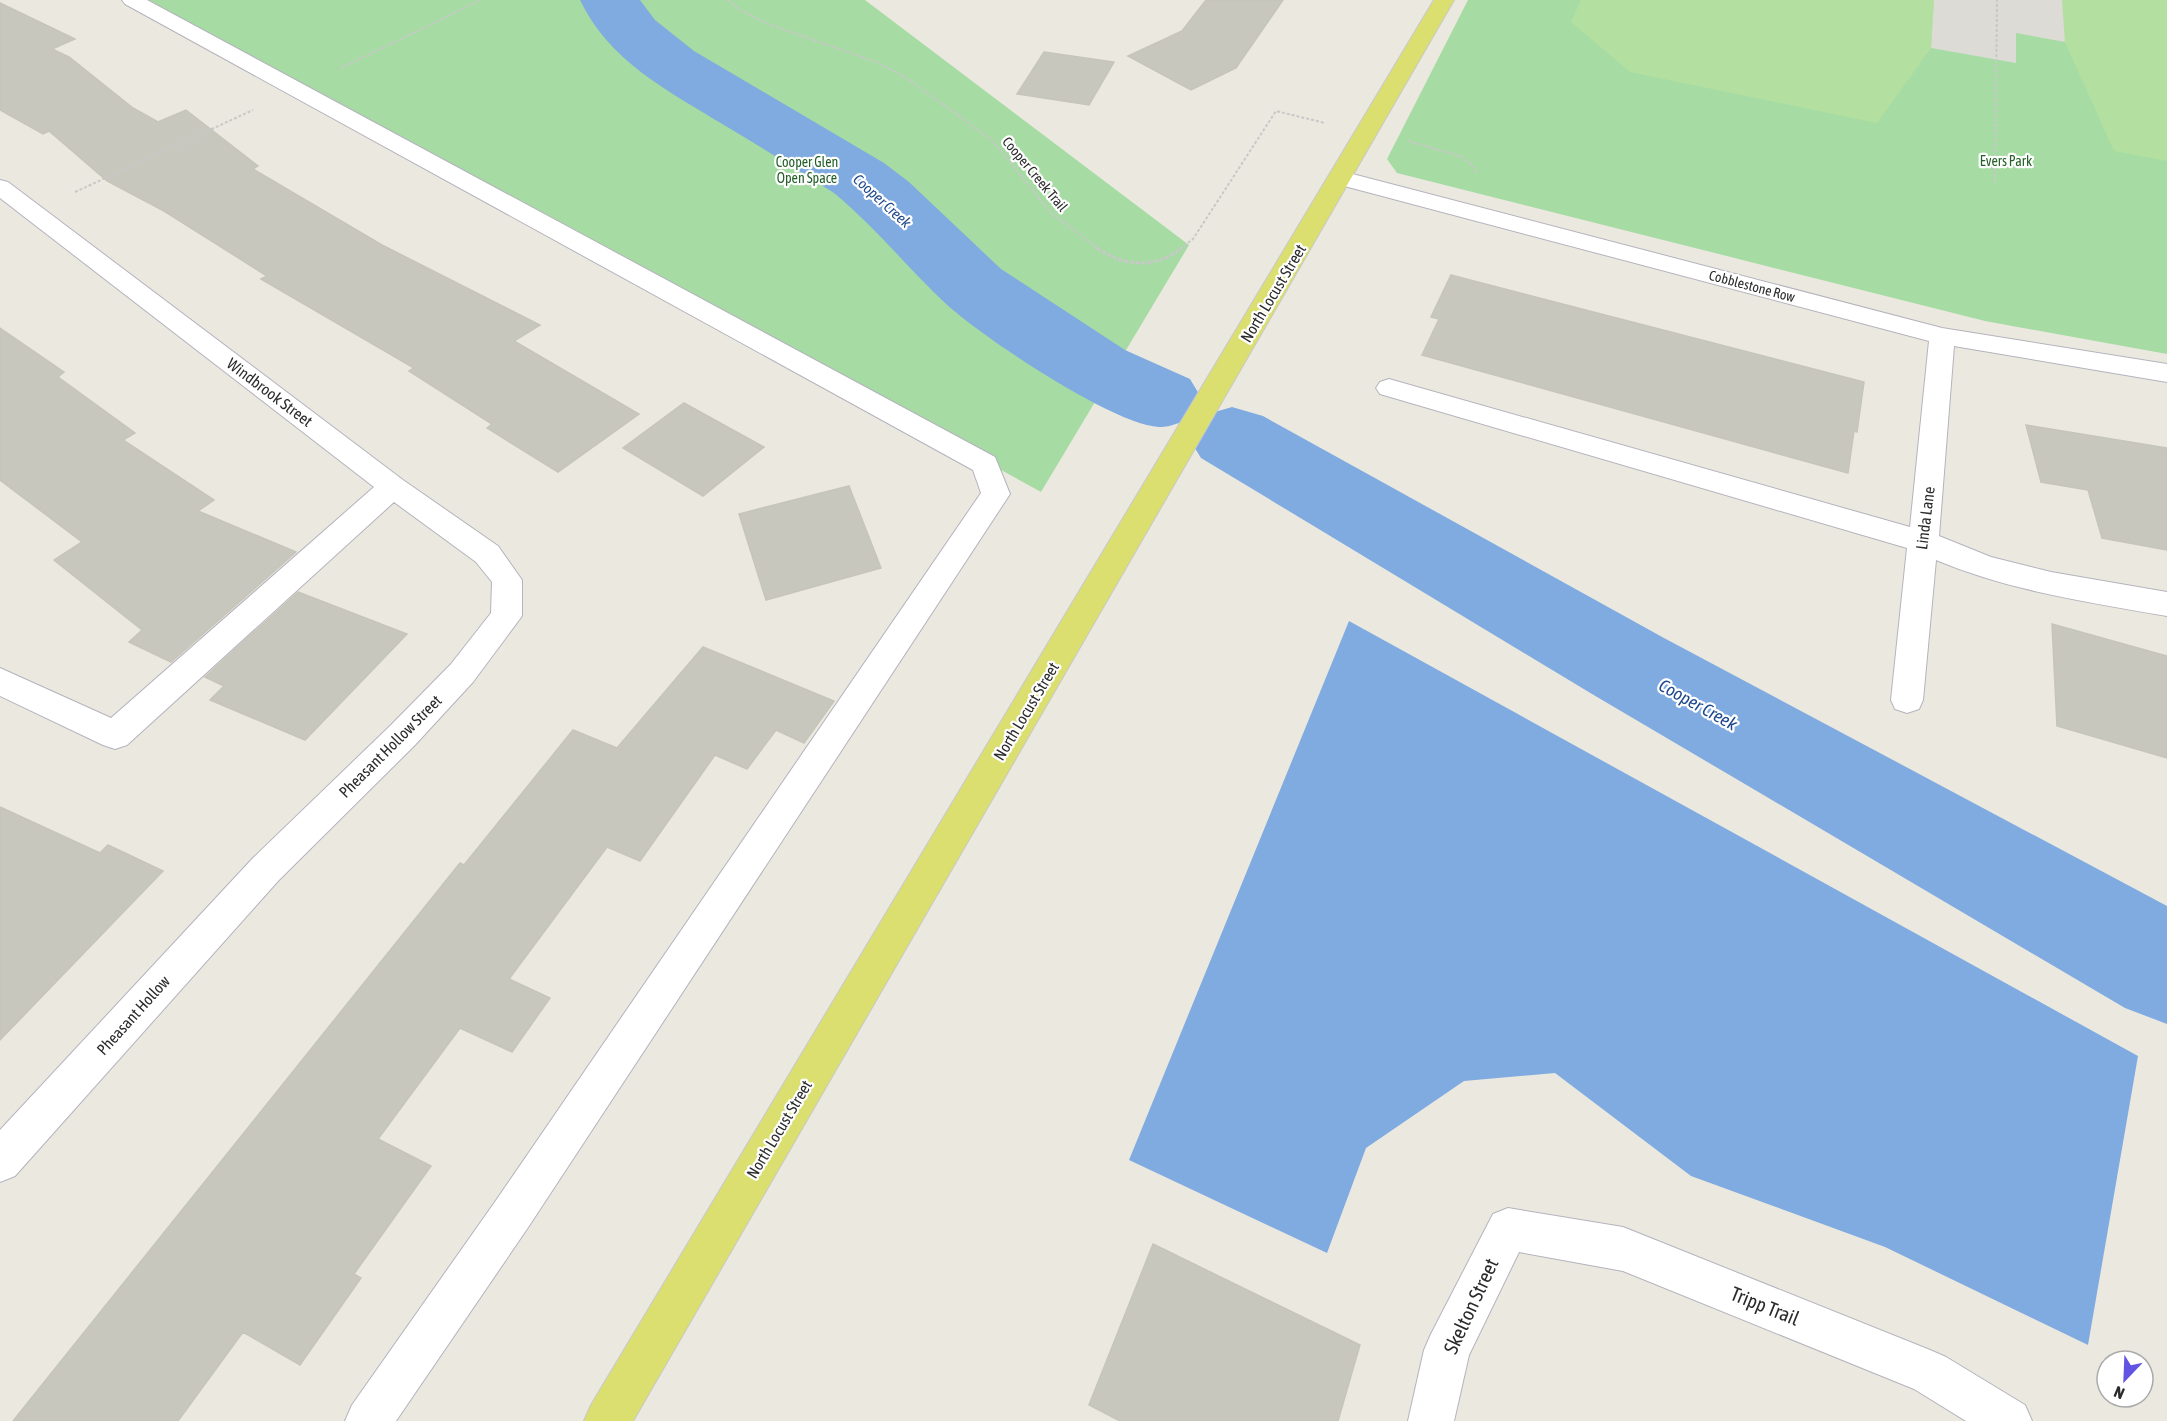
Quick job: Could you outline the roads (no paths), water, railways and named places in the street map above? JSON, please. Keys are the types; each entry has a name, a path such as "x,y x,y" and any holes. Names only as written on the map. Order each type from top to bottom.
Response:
{"main road":[{"name":"North Locust Street","path":"607,1421 1444,0"}],"street":[{"path":"132,0 985,464 996,494 512,1214 368,1421"},
{"name":"Cobblestone Row","path":"1341,178 1942,336 2167,373"},
{"name":"Windbrook Street","path":"0,187 393,487 487,554 507,580 506,615"},
{"name":"Linda Lane","path":"1907,700 1922,541 1934,449 1942,336"},
{"path":"1389,388 1922,541 1984,567 2051,584 2167,604"},
{"path":"0,681 115,735 393,487"},
{"name":"Pheasant Hollow Street","path":"266,869 403,735 462,673 506,615"},
{"name":"Pheasant Hollow","path":"0,1161 266,869"},
{"name":"Skelton Street","path":"1431,1421 1447,1350 1508,1229"},
{"name":"Tripp Trail","path":"1508,1229 1623,1249 1930,1373 2009,1421"}],"water":[{"path":"1349,621 2138,1056 2088,1345 1885,1247 1691,1176 1555,1073 1464,1081 1366,1148 1327,1253 1129,1160"}],"waterway":[{"name":"Cooper Creek","path":"610,0 619,17 650,49 692,78 859,178 883,197 973,286 1004,309 1096,369 1160,399"},
{"name":"Cooper Creek","path":"1232,437 1628,666 2167,968"}],"park label":[{"name":"Evers Park","path":"2006,161"},
{"name":"Cooper Glen Open Space","path":"807,170"}]}
